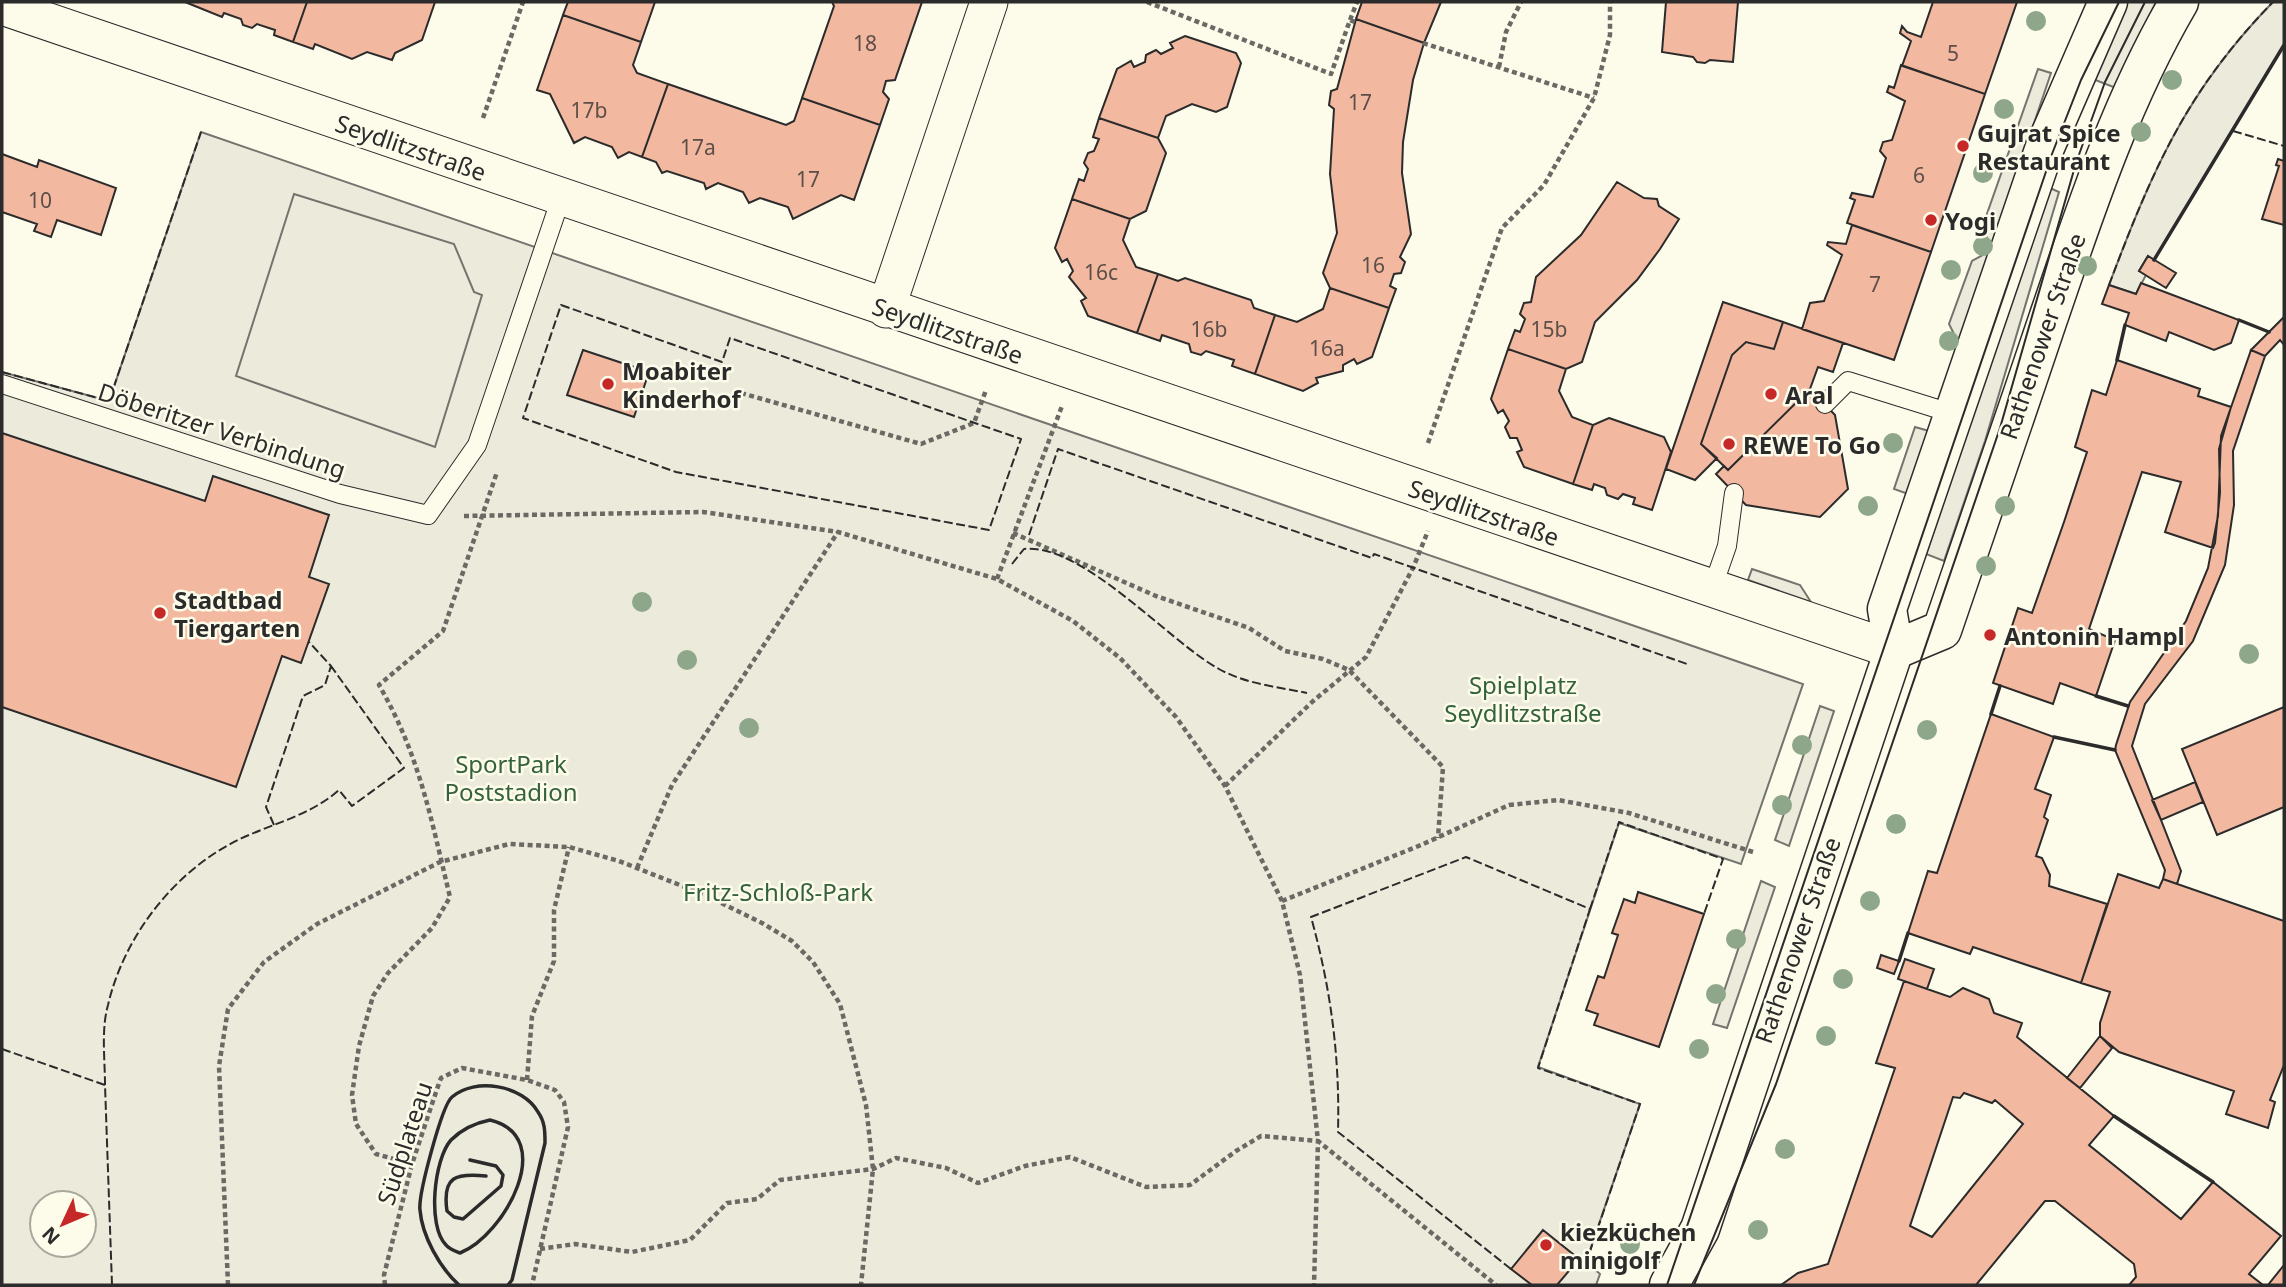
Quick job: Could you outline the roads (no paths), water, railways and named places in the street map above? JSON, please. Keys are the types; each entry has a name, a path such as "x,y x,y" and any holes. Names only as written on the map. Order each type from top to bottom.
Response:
{"main road":[{"name":"Rathenower Straße","path":"1669,1285 1700,1230 1895,650 1887,609 2045,147 2108,2"},
{"name":"Rathenower Straße","path":"1895,650 1942,630 2091,196 2141,73 2179,2"},
{"name":"Rathenower Straße","path":"1694,1285 1700,1230"}],"street":[{"path":"886,309 989,2"},
{"name":"Seydlitzstraße","path":"2,6 886,309 1895,650"}],"lane":[{"name":"Döberitzer Verbindung","path":"2,384 340,494 428,515 477,444 562,198"},
{"path":"1825,404 1849,381 1954,414"},
{"path":"1712,589 1727,546 1734,493"}],"tram line":[{"path":"1667,1285 2052,154 2081,80 2119,2"},
{"path":"1694,1285 1776,1084 2000,428 2076,163 2105,82 2145,2"}],"place":[{"name":"Gujrat Spice Restaurant","path":"1963,146"},
{"name":"Yogi","path":"1931,220"},
{"name":"Moabiter Kinderhof","path":"608,384"},
{"name":"Aral","path":"1771,394"},
{"name":"REWE To Go","path":"1729,444"},
{"name":"Stadtbad Tiergarten","path":"160,613"},
{"name":"Antonin Hampl","path":"1990,635"},
{"name":"kiezküchen minigolf","path":"1546,1245"}],"park label":[{"name":"Spielplatz Seydlitzstraße","path":"1523,698"},
{"name":"SportPark Poststadion","path":"511,777"},
{"name":"Fritz-Schloß-Park","path":"778,891"}]}
